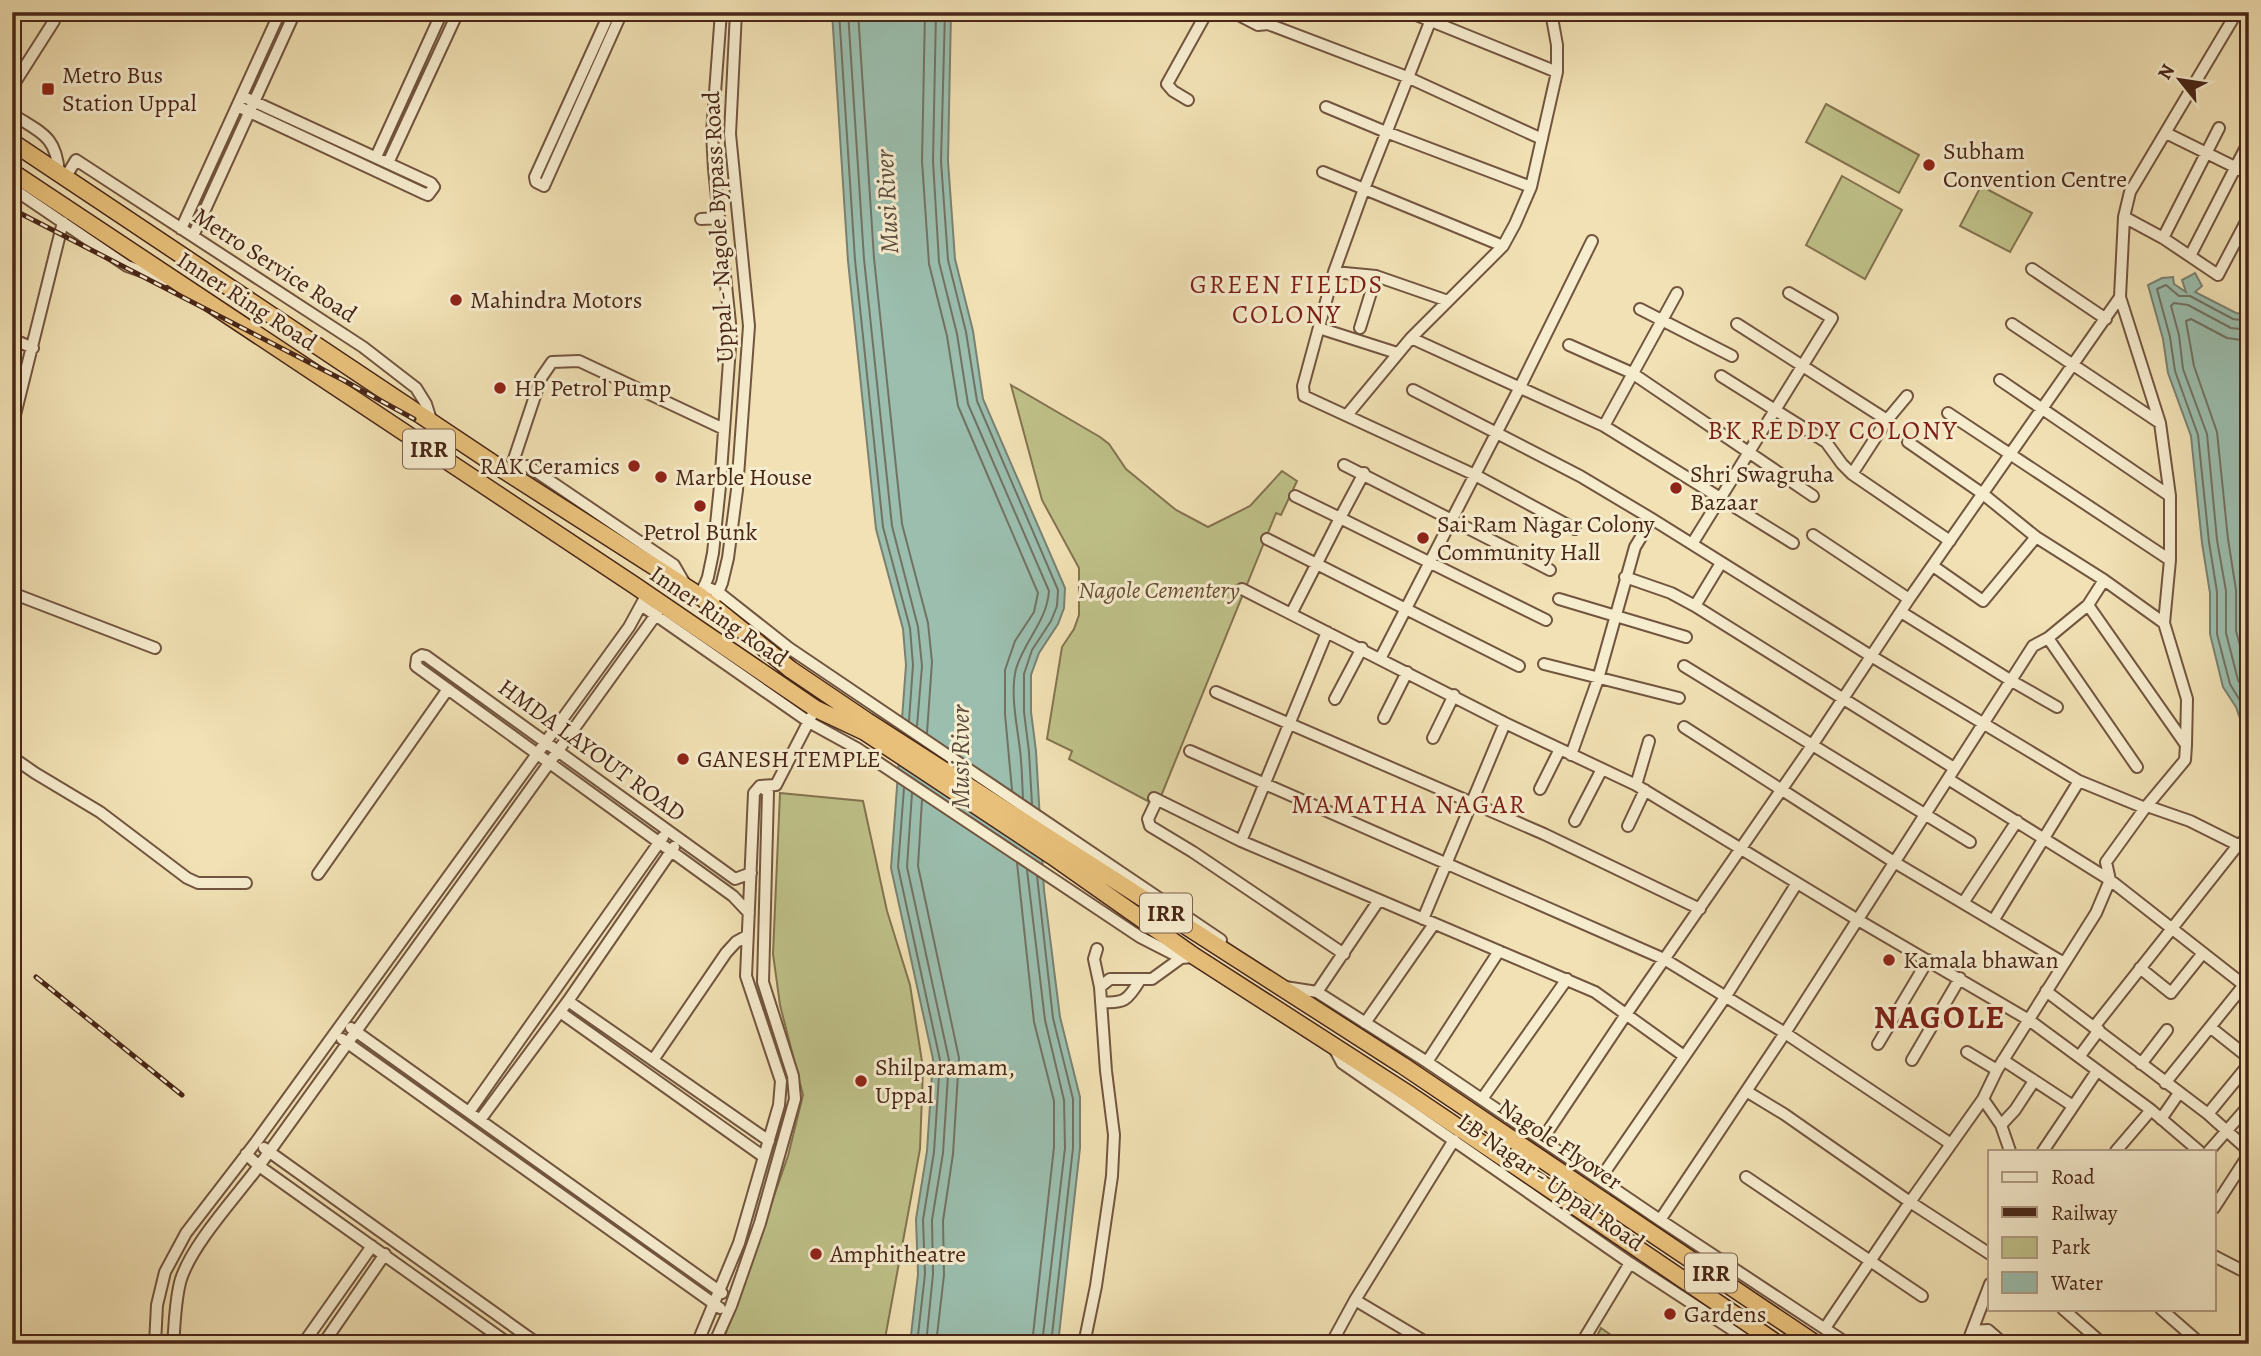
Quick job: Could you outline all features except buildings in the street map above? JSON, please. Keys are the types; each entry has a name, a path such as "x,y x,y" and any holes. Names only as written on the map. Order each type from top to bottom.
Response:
{"highway":[{"name":"Inner Ring Road","path":"12,142 432,423 686,586 709,595 790,669 1054,848 1187,957 1333,1045"},
{"name":"Inner Ring Road","path":"12,172 239,322 812,715 865,732 914,766 1054,848 1277,985"},
{"path":"216,308 230,288"},
{"path":"239,322 252,302"},
{"name":"Nagole Flyover","path":"1277,985 1418,1076 1815,1344"},
{"name":"Nagole Flyover","path":"1333,1045 1778,1344"}],"street":[{"path":"181,229 280,12"},
{"path":"193,236 296,12"},
{"path":"376,158 442,12"},
{"path":"388,163 458,12"},
{"path":"610,12 535,177 536,182 544,186 622,12"},
{"name":"Uppal - Nagole Bypass Road","path":"709,595 731,318 712,132 721,12"},
{"name":"Uppal - Nagole Bypass Road","path":"709,595 728,558 737,491 748,326 730,134 736,12"},
{"path":"1188,100 1172,91 1167,84 1207,12"},
{"path":"1233,12 1258,25 1268,24"},
{"path":"1251,12 1268,24 1407,77 1542,139"},
{"path":"1409,12 1557,72"},
{"path":"1347,415 1411,338 1503,246 1515,224 1531,187 1557,72 1558,45 1551,16 1540,12"},
{"path":"1825,1328 1983,1099 2000,1065 2096,913 2110,880 2106,862 2185,760 2187,699 2164,623 2170,560 2170,496 2161,423 2120,297 2124,217 2130,192 2236,12"},
{"path":"12,87 54,21"},
{"path":"1430,22 1334,272 1303,386 1304,396 1475,475 1574,529"},
{"path":"239,101 423,193 428,195 432,192 434,187 431,183 252,107"},
{"path":"1326,107 1531,187"},
{"path":"12,114 51,141 62,175"},
{"path":"2164,238 2219,128"},
{"path":"2166,133 2249,174"},
{"path":"2190,256 2247,145"},
{"name":"Metro Service Road","path":"62,175 76,160 363,347 416,388 426,404 432,423"},
{"path":"1323,172 1503,246"},
{"path":"12,188 127,266 185,287"},
{"path":"2124,217 2164,238 2218,275 2249,216"},
{"path":"701,219 719,218"},
{"path":"12,427 63,222"},
{"path":"1380,659 1592,241"},
{"path":"2032,269 2106,319"},
{"path":"1334,272 1376,276 1448,301"},
{"path":"1360,328 1376,276"},
{"path":"1604,426 1677,293"},
{"path":"1692,544 1832,318 1789,293"},
{"path":"1542,1140 1909,600 2120,297"},
{"path":"1640,309 1732,356"},
{"path":"1737,324 1887,420"},
{"path":"2012,324 2161,423"},
{"path":"1319,328 1397,354"},
{"path":"1411,338 1604,426 1793,543"},
{"path":"12,339 33,348"},
{"path":"1569,345 1632,373 1813,496"},
{"path":"506,468 541,378 552,362 579,361 724,429"},
{"path":"1721,376 1826,442 1852,474 1950,541"},
{"path":"2000,380 2170,496"},
{"path":"1413,390 1580,476 2079,781 2244,843 2140,968 2096,1028 2079,1057"},
{"path":"1852,474 1887,420 1907,396"},
{"path":"1948,412 2170,560"},
{"path":"1908,442 1983,494 2036,537 2104,580 2164,623"},
{"path":"1344,465 1550,570"},
{"path":"1290,614 1364,474"},
{"path":"1295,496 1546,620"},
{"path":"1572,755 1598,679 1635,547 1652,519"},
{"path":"1813,535 1909,600"},
{"path":"1933,566 1983,601 2036,537"},
{"path":"1267,539 1519,666"},
{"path":"1695,606 1721,563"},
{"path":"1625,577 1671,593 1695,606 1954,768"},
{"path":"1660,1220 1858,920 2033,646 2048,638 2088,605 2104,580"},
{"path":"1242,589 1505,723 1641,788 2029,1020 2151,1111 2198,1150"},
{"path":"12,593 155,648"},
{"path":"709,595 1003,794 1121,870 1237,951 1254,970"},
{"path":"155,1344 157,1305 165,1272 187,1233 537,754 629,626 643,599"},
{"path":"1559,599 1686,637"},
{"path":"2088,605 2186,744"},
{"path":"173,1344 178,1291 182,1277 199,1245 259,1166 659,610"},
{"path":"1901,612 2057,707"},
{"path":"1241,841 1327,632"},
{"path":"2048,638 2137,767"},
{"path":"1335,699 1362,648"},
{"name":"HMDA LAYOUT ROAD","path":"448,689 416,666 417,658 422,655 455,677 735,879 751,873"},
{"path":"1544,664 1679,698"},
{"path":"1684,666 1970,842"},
{"path":"1384,718 1407,672"},
{"path":"318,874 455,677"},
{"path":"448,689 733,896 749,913"},
{"path":"1216,692 1544,834 1700,909"},
{"path":"1433,738 1454,695"},
{"path":"697,1344 739,1243 779,1105 781,1081 746,976 754,793 760,786 776,785 812,715 858,749 1140,937 1187,957"},
{"path":"1365,1023 1429,921 1446,862 1505,723"},
{"path":"1684,727 1894,862 2064,963"},
{"path":"1628,826 1641,788 1649,741"},
{"path":"1540,789 1560,749"},
{"path":"1190,751 1664,959 1784,1033 1951,1144"},
{"path":"12,757 100,812 187,878 198,883 246,884"},
{"path":"1575,821 1602,769"},
{"path":"1948,779 2110,880 2246,987 2165,1083"},
{"path":"1993,921 2079,781"},
{"path":"714,1344 728,1314 760,1223 795,1099 793,1076 763,982 768,792 760,786"},
{"path":"1344,954 1204,859 1150,826 1148,819 1156,799 1241,841 1595,992 1684,1056"},
{"path":"1963,903 2017,821"},
{"path":"469,1112 668,830"},
{"path":"480,1120 560,1012 680,839"},
{"path":"1600,1179 1726,996 1797,883"},
{"path":"1317,992 1379,900"},
{"path":"653,1060 726,953 736,942 747,936"},
{"path":"1084,1344 1096,1286 1113,1163 1114,1135 1100,987 1094,959 1097,949"},
{"path":"1427,1062 1499,951"},
{"path":"2140,968 2171,993 2203,953"},
{"path":"1100,987 1110,979 1152,979 1187,957"},
{"path":"1878,1044 1928,960"},
{"path":"1912,1060 1960,978"},
{"path":"1482,1099 1567,979"},
{"path":"1101,1002 1117,1003 1129,997 1140,981"},
{"path":"562,982 571,996 653,1060 769,1141"},
{"path":"752,996 763,982"},
{"name":"LB Nagar - Uppal Road","path":"1277,985 1317,992 1427,1062 1848,1344"},
{"path":"2046,991 2208,1114 2249,1153 2216,1205"},
{"path":"560,1012 764,1157"},
{"path":"342,1023 733,1300"},
{"path":"2210,1027 2249,1058"},
{"path":"2141,1064 2167,1030"},
{"path":"334,1033 728,1314"},
{"name":"LB Nagar - Uppal Road","path":"1333,1045 1342,1063 1630,1263 1754,1344"},
{"path":"1966,1052 2034,1081 2073,1106"},
{"path":"2208,1114 2249,1064"},
{"path":"2044,1150 2097,1071"},
{"path":"2001,1125 2015,1110 2034,1081"},
{"path":"1746,1091 1988,1253"},
{"path":"2161,1119 2179,1093"},
{"path":"1983,1099 2001,1125 2010,1150"},
{"path":"2117,1150 2151,1111"},
{"path":"2210,1150 2244,1111"},
{"path":"726,1129 736,1118"},
{"path":"1331,1344 1355,1300 1454,1140"},
{"path":"256,1142 538,1344"},
{"path":"246,1154 259,1166 509,1344"},
{"path":"1746,1177 1922,1296"},
{"path":"303,1344 372,1245"},
{"path":"323,1344 385,1254"},
{"path":"2216,1257 2249,1274"},
{"path":"1690,1301 1717,1258"},
{"path":"1581,1344 1630,1263"},
{"path":"1967,1344 1988,1289"},
{"path":"1355,1300 1429,1344"},
{"path":"2064,1310 2103,1344"},
{"path":"2162,1310 2201,1344"},
{"path":"1972,1331 1987,1330 2004,1344"}],"green space":[{"path":"1826,104 1919,155 1899,193 1806,142"},
{"path":"1842,176 1902,210 1865,279 1806,245"},
{"path":"1981,186 2032,213 2010,252 1960,226"},
{"name":"Nagole Cementery","path":"1011,385 1100,437 1109,444 1126,469 1176,510 1208,527 1250,506 1282,471 1297,481 1281,515 1276,513 1157,806 1069,759 1072,751 1047,739 1062,647 1074,629 1079,615 1079,568 1042,500"},
{"name":"Shilparamam, Uppal","path":"780,793 863,801 887,911 910,985 923,1068 920,1149 884,1344 722,1344 788,1156 803,1095 780,1005 773,954"},
{"name":"Gardens","path":"1601,1328 1624,1344 1593,1344"}],"water":[{"name":"Musi River","path":"832,12 951,12 948,161 955,259 973,331 983,399 1065,588 1064,608 1058,624 1039,653 1031,675 1031,712 1036,751 1044,890 1060,1017 1080,1097 1080,1148 1058,1344 910,1344 918,1274 916,1219 927,1151 933,1059 891,868 906,665 903,629 876,529 848,261"},
{"path":"2195,273 2202,286 2195,292 2236,313 2249,315 2249,744 2236,707 2223,687 2210,634 2210,593 2191,436 2168,373 2163,339 2148,285 2162,278 2173,277 2174,284 2186,292 2182,280"}],"waterway":[{"path":"2233,840 2249,832"}],"railway":[{"path":"12,209 414,419"},
{"path":"36,977 182,1095"}],"place":[{"name":"Metro Bus Station Uppal","path":"48,89"},
{"name":"Subham Convention Centre","path":"1929,165"},
{"name":"Mahindra Motors","path":"456,300"},
{"name":"HP Petrol Pump","path":"500,388"},
{"name":"RAK Ceramics","path":"634,466"},
{"name":"Marble House","path":"661,477"},
{"name":"Shri Swagruha Bazaar","path":"1676,488"},
{"name":"Petrol Bunk","path":"700,506"},
{"name":"Sai Ram Nagar Colony Community Hall","path":"1423,538"},
{"name":"GANESH TEMPLE","path":"683,759"},
{"name":"Kamala bhawan","path":"1889,960"},
{"name":"Shilparamam, Uppal","path":"861,1081"},
{"name":"Amphitheatre","path":"816,1254"},
{"name":"Gardens","path":"1670,1314"}],"district":[{"name":"GREEN FIELDS COLONY","path":"1287,299"},
{"name":"BK REDDY COLONY","path":"1833,430"},
{"name":"MAMATHA NAGAR","path":"1409,804"},
{"name":"NAGOLE","path":"1940,1017"}]}
